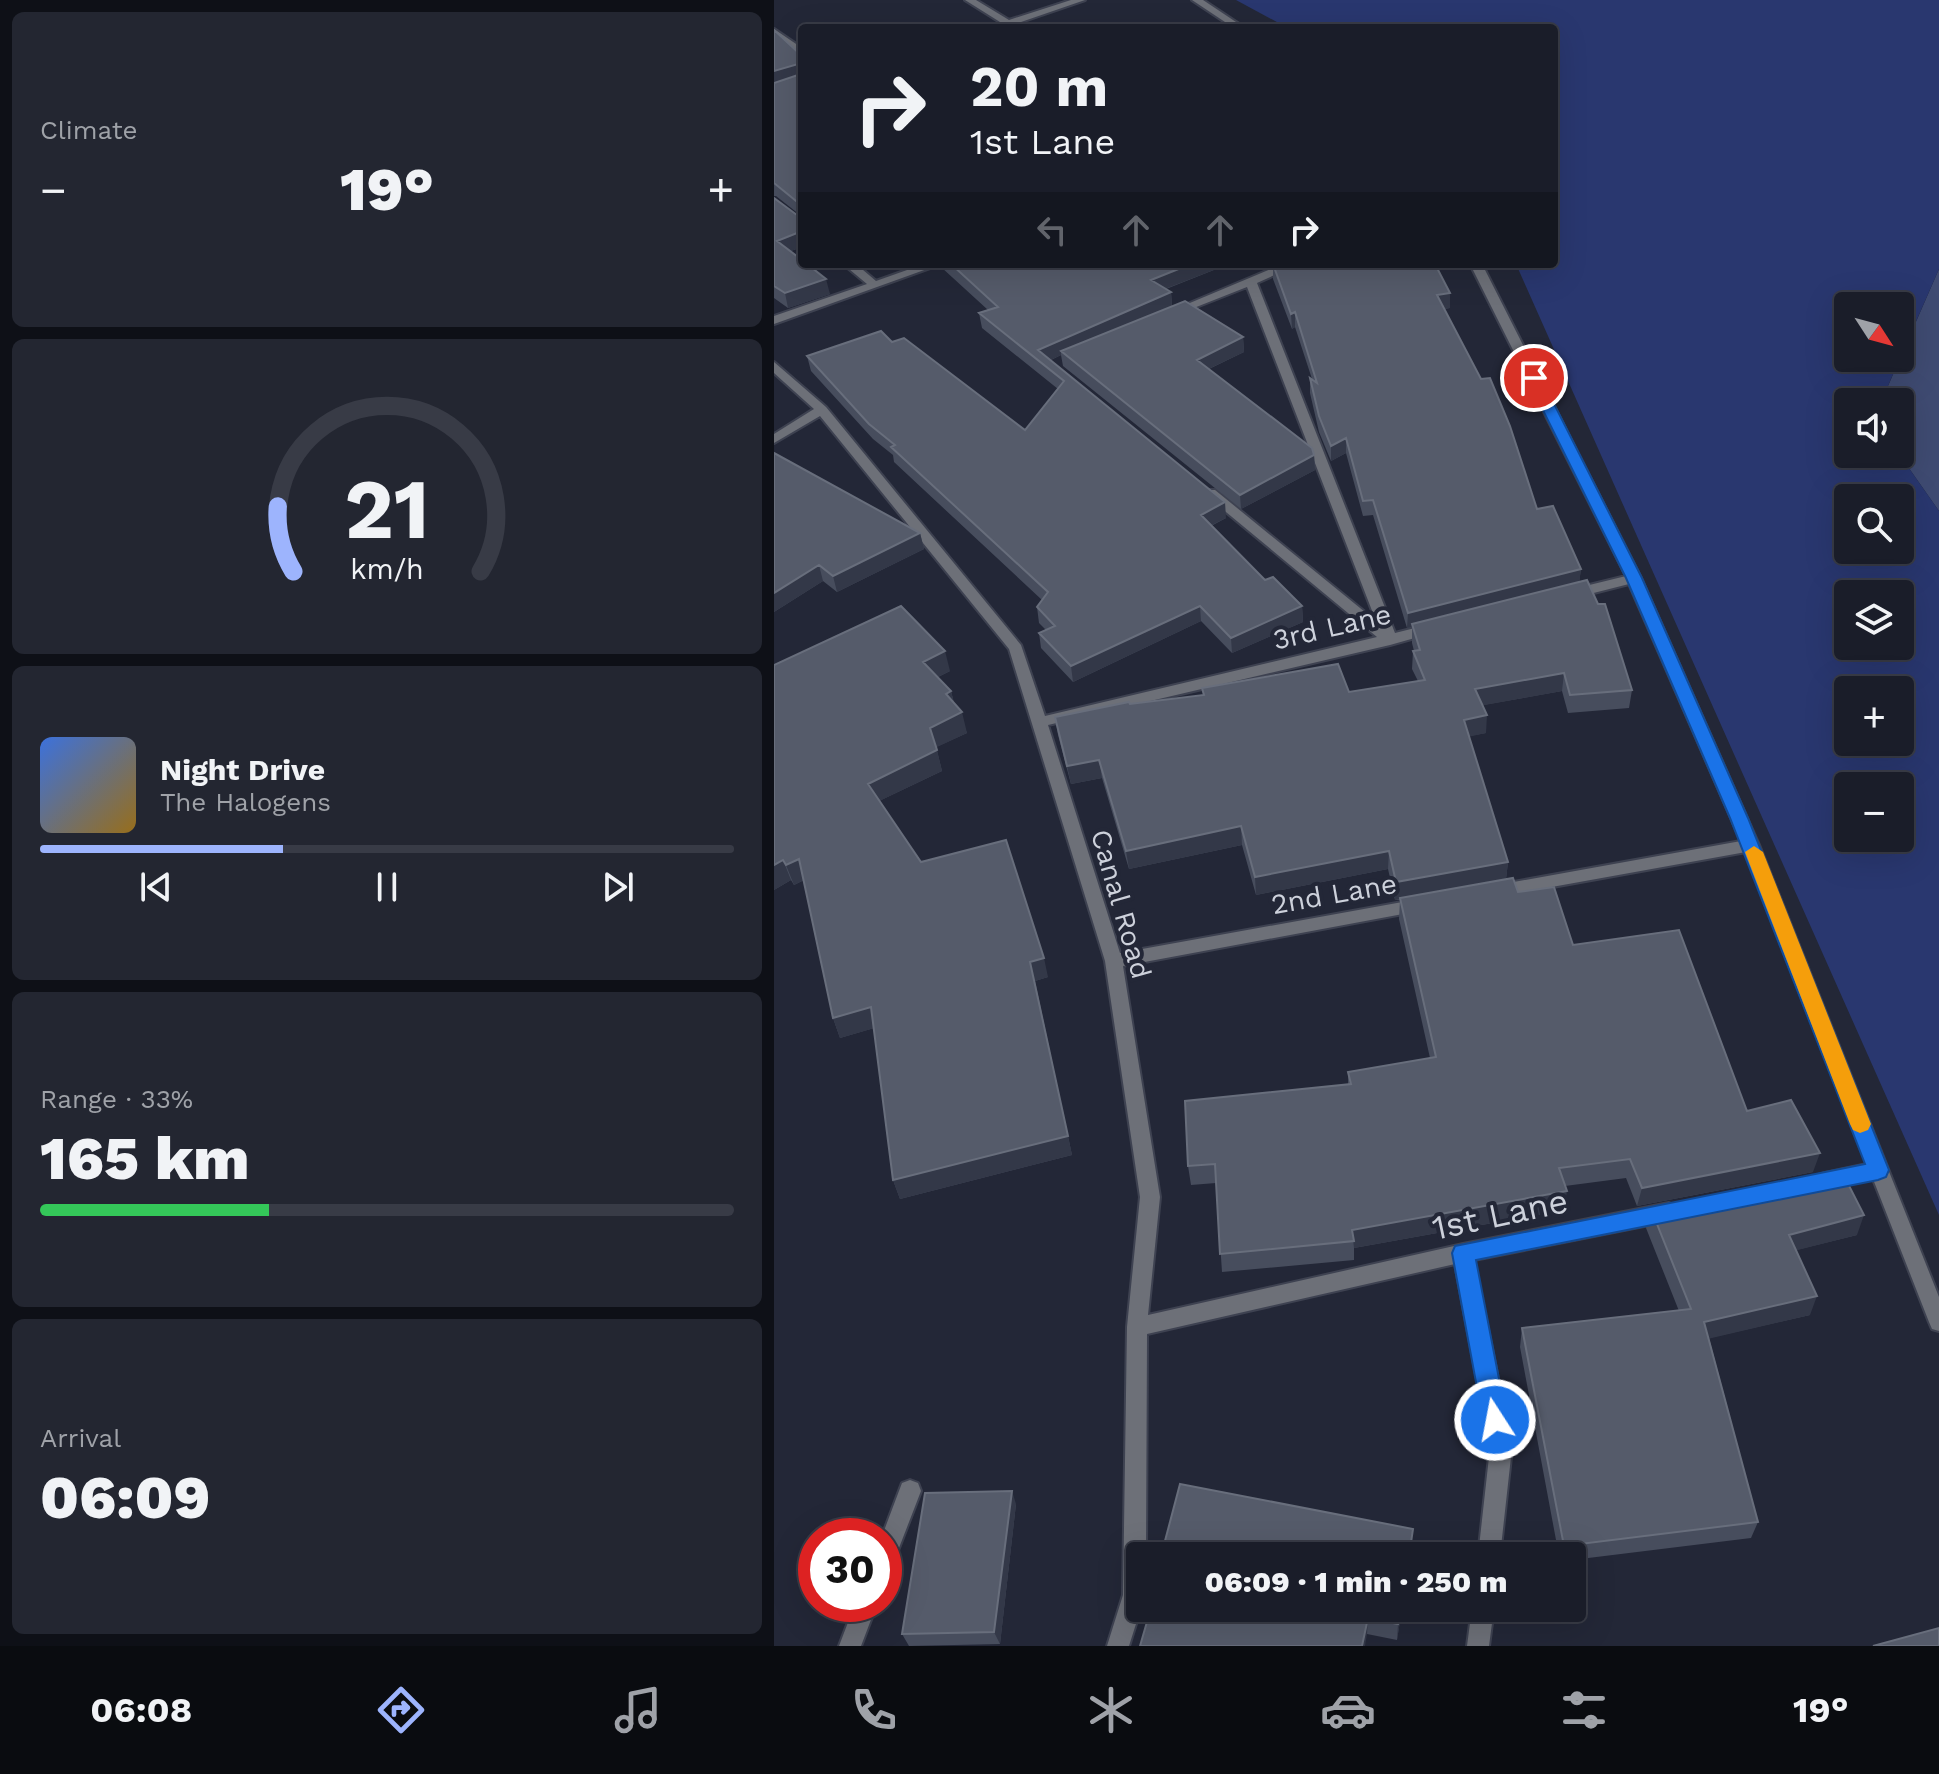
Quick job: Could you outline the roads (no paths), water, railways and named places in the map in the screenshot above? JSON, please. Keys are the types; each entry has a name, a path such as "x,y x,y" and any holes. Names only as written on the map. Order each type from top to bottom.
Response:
{"street":[{"path":"970,0 1010,24"},
{"path":"1018,24 1080,0"},
{"path":"1197,0 1234,24"},
{"path":"774,32 798,50"},
{"path":"854,268 875,285"},
{"path":"774,320 924,268"},
{"path":"1165,317 1283,268"},
{"path":"1478,268 1634,578 1751,845 1939,1322"},
{"path":"1251,281 1390,640"},
{"name":"Canal Road","path":"774,366 822,410 1016,648 1114,961 1150,1197 1137,1327 1134,1595 1118,1646"},
{"path":"774,439 822,410"},
{"path":"1195,482 1390,640"},
{"path":"1558,597 1634,578"},
{"name":"3rd Lane","path":"1040,722 1451,624"},
{"path":"1487,893 1751,845"},
{"name":"2nd Lane","path":"1114,961 1440,901"},
{"path":"1801,1186 1878,1170"},
{"name":"1st Lane","path":"1137,1327 1463,1253 1694,1207"},
{"path":"1463,1253 1501,1448 1491,1542"},
{"path":"900,1518 910,1491"},
{"path":"850,1646 859,1622"},
{"path":"1478,1646 1481,1622"}]}
